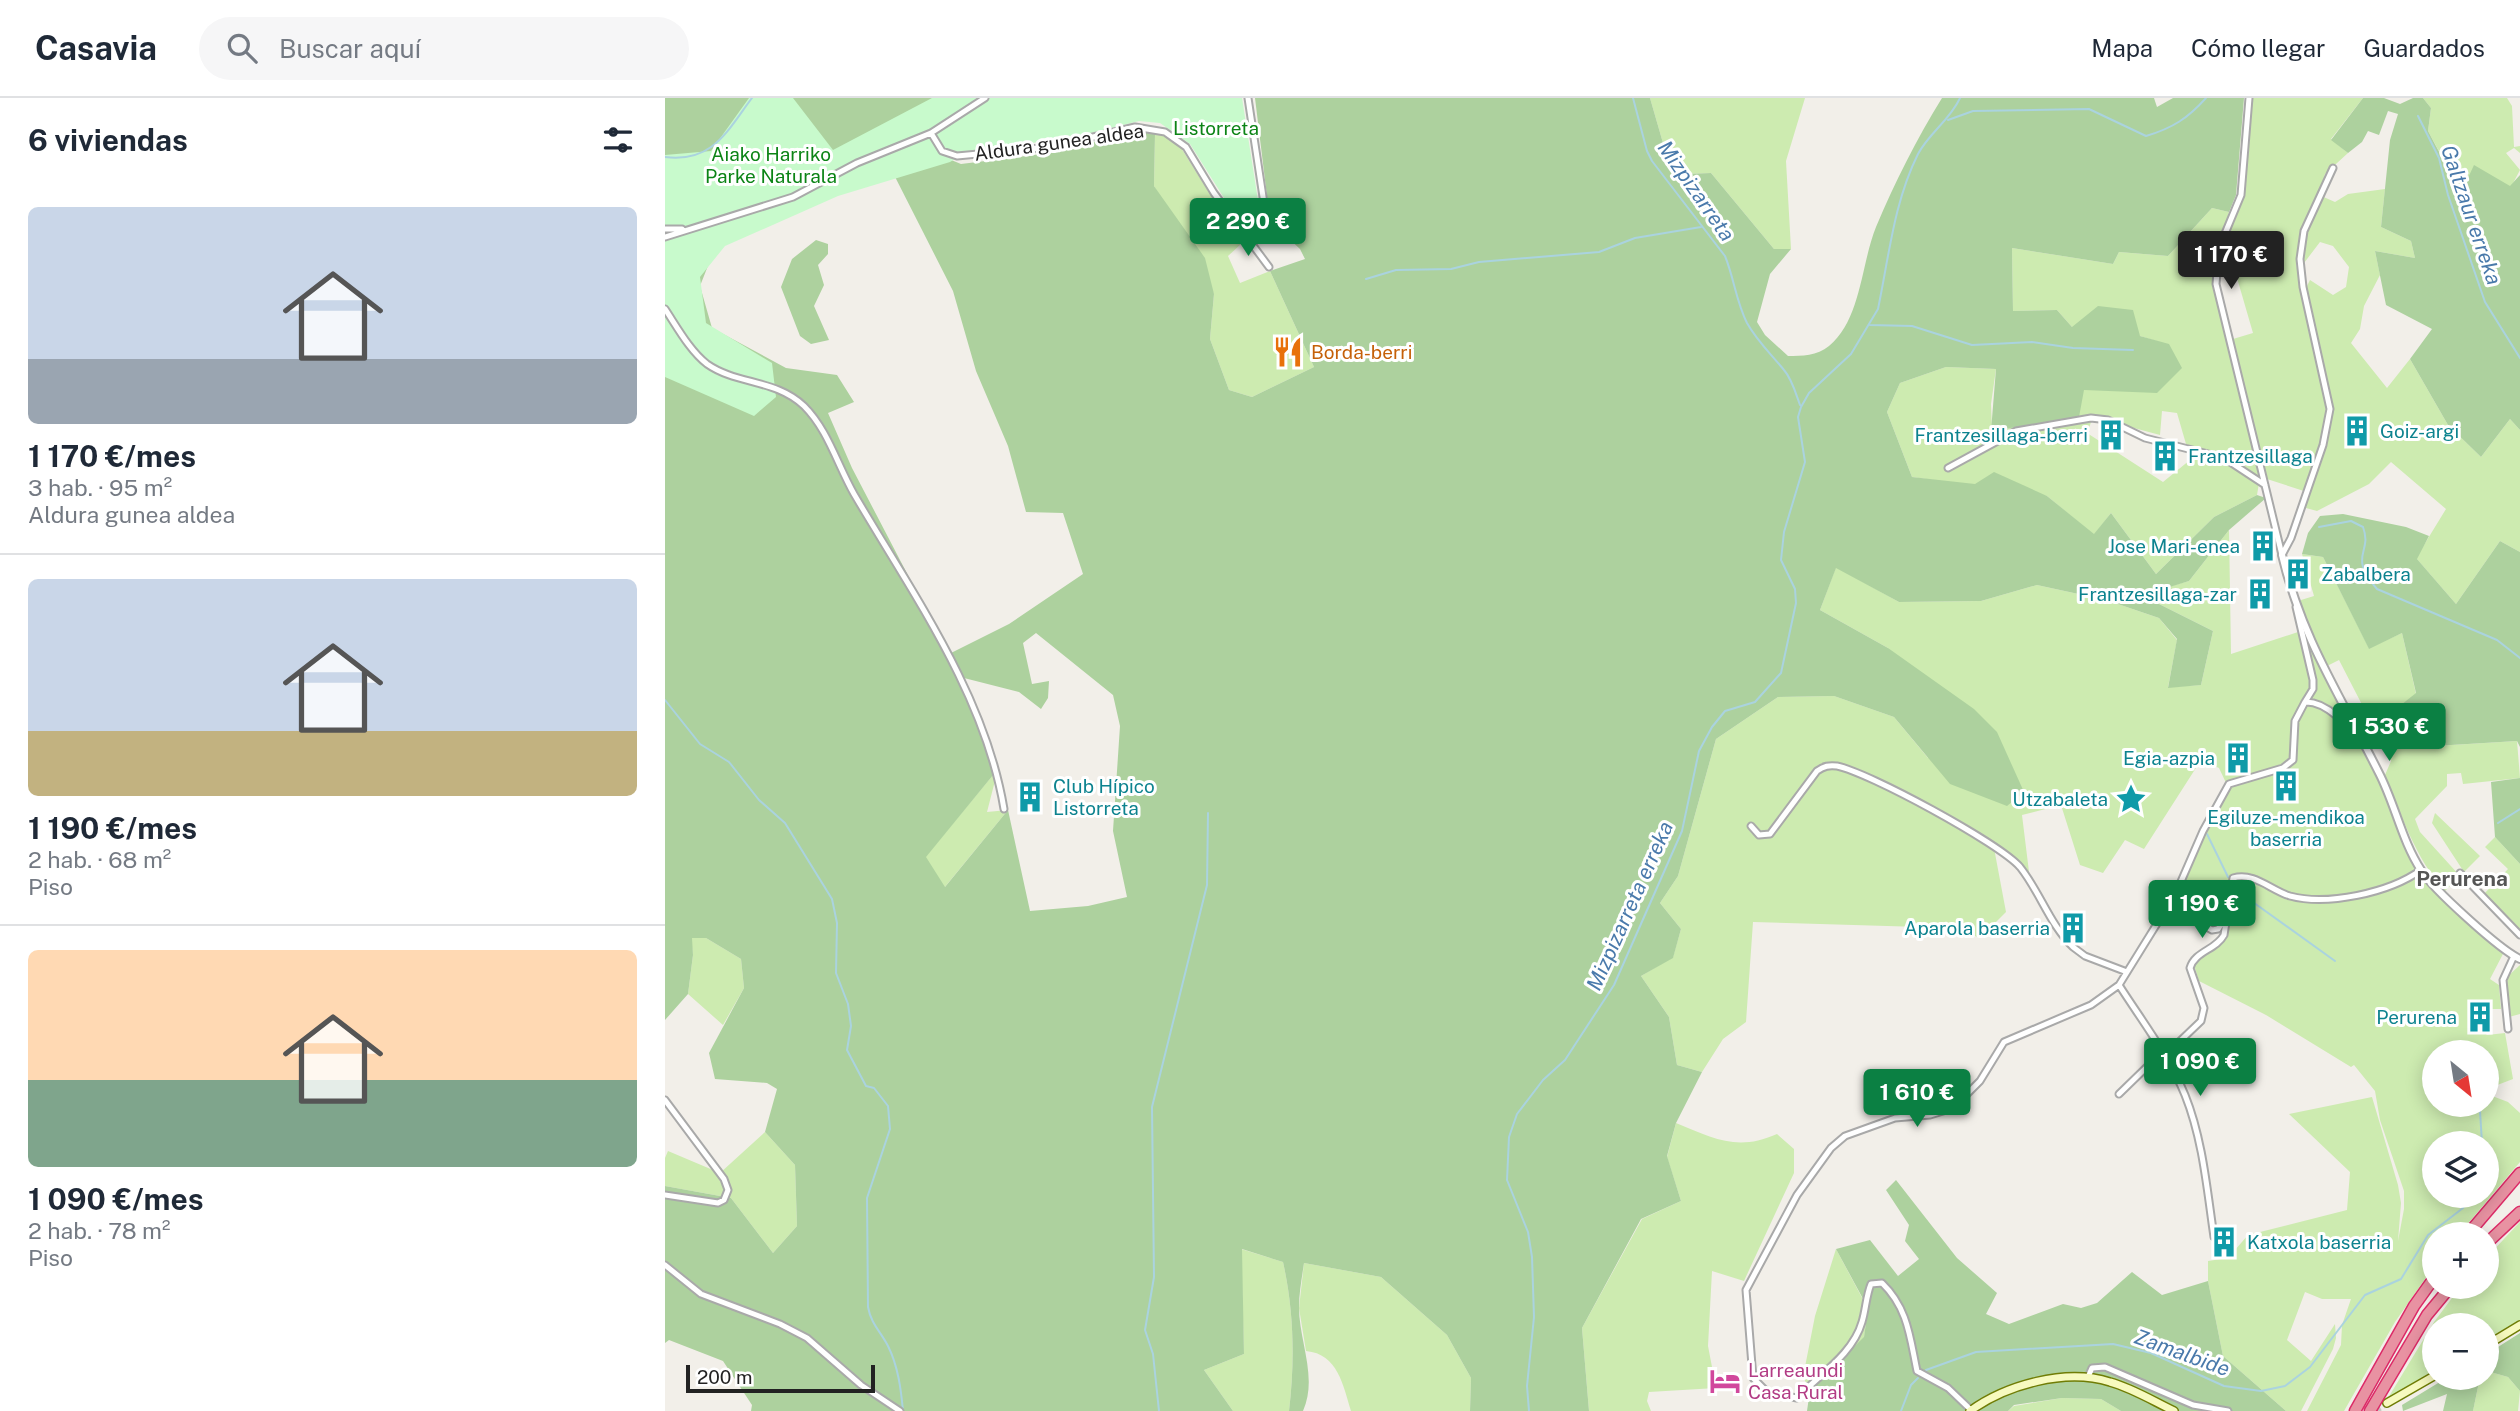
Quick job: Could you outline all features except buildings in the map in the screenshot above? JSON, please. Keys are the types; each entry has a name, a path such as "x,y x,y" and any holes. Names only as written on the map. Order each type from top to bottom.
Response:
{"highway":[{"path":"2478,1222 2520,1173"},
{"path":"2499,1232 2520,1212"},
{"path":"2355,1411 2422,1295"},
{"path":"2370,1411 2427,1315 2440,1299"}],"main road":[{"path":"2499,1338 2520,1325"},
{"path":"1970,1410 1999,1394 2024,1386 2056,1378 2088,1377 2117,1384 2174,1411"},
{"path":"2387,1404 2422,1383"}],"street":[{"path":"665,237 793,197 857,163 931,133 952,122 985,98"},
{"path":"1245,234 1261,222 1265,210 1248,98"},
{"path":"1970,1410 1948,1388 1917,1371 1905,1317 1899,1302 1882,1283 1871,1284 1862,1323 1855,1338 1835,1362 1797,1398 1768,1393 1753,1378 1746,1290 1781,1220 1837,1141 1895,1118 1930,1115 1953,1108 1980,1081 2004,1042 2091,1005 2119,985 2168,905 2229,784 2283,768 2293,760 2295,721 2313,689 2313,680 2216,284 2219,248 2241,195 2249,98"},
{"name":"Aldura gunea aldea","path":"931,133 941,151 957,156 1051,147 1135,127 1161,131 1186,147 1214,193 1269,267"},
{"path":"2282,555 2291,538 2323,445 2330,409 2303,287 2300,260 2304,231 2333,168"},
{"path":"665,229 685,230"},
{"path":"665,309 695,353 709,365 782,390 815,419 844,477 959,674 997,766 1005,809"},
{"path":"1948,468 2016,431 2091,418 2118,424 2145,438 2224,458 2265,485"},
{"path":"2296,607 2318,659 2368,752 2421,870 2517,957 2503,980 2508,1029"},
{"path":"2305,702 2319,704 2328,710 2368,752"},
{"path":"1751,826 1759,835 1770,834 1817,771 1828,765 1842,767 1925,807 2002,853 2019,867 2073,947 2085,956 2127,972"},
{"path":"2119,1094 2201,1021 2204,1009 2190,968 2195,958 2220,942 2231,883 2238,877 2260,881 2290,896 2326,901 2393,887 2421,870"},
{"path":"2460,873 2520,935"},
{"path":"2168,905 2212,930 2218,929 2227,915"},
{"path":"2119,985 2178,1079 2194,1121 2214,1237"},
{"path":"665,1101 724,1179 728,1190 723,1200 718,1203 665,1195"},
{"path":"665,1265 701,1294 771,1320 807,1338 861,1385 901,1411"},
{"path":"2088,1377 2092,1368 2105,1367 2193,1405 2228,1411"}],"green space":[{"path":"665,98 974,98 939,155 961,164 1057,152 1137,130 1155,134 1154,186 1205,258 1214,294 1210,339 1229,390 1252,397 1314,367 1270,271 1305,259 1300,249 1270,221 1255,98 1650,98 1665,150 1685,174 1711,173 1774,249 1791,249 1770,274 1757,322 1765,335 1788,356 1819,352 1840,335 1848,322 1876,227 1906,161 1942,98 2154,98 2157,107 2173,98 2244,98 2236,195 2229,212 2212,208 2168,256 2119,252 2113,264 2012,248 2013,311 2057,310 2072,327 2098,306 2133,310 2140,336 2169,344 2182,368 2157,393 2084,390 2079,417 1991,431 1996,369 1946,367 1900,383 1887,412 1912,477 1975,484 1994,472 2047,496 2094,534 2111,513 2156,574 2214,517 2257,495 2266,498 2229,530 2189,581 2160,590 2159,604 2213,631 2201,685 2168,688 2177,639 2159,618 2106,600 2037,585 1981,601 1899,602 1836,568 1820,610 1888,648 1974,709 1997,732 2024,792 2007,806 1950,784 1894,717 1834,696 1778,697 1716,739 1678,876 1660,903 1681,929 1673,958 1641,976 1669,1017 1677,1065 1702,1072 1676,1123 1667,1156 1681,1201 1641,1219 1582,1328 1589,1411 1470,1411 1471,1378 1447,1335 1381,1277 1304,1263 1299,1307 1309,1385 1303,1411 1289,1411 1292,1336 1283,1262 1242,1249 1244,1354 1204,1370 1233,1411 751,1411 752,1405 723,1361 669,1340 665,1343 665,1186 731,1198 773,1253 797,1226 795,1165 765,1132 777,1089 767,1083 715,1079 709,1053 744,988 741,959 706,938 692,938 693,955 688,994 665,1020","holes":["889,165 953,291 976,371 1008,446 1026,512 1063,513 1083,574 1009,624 949,654 852,468 828,413 854,402 837,375 786,368 712,328 700,286 715,248","1036,633 1113,695 1120,726 1113,831 1127,897 1088,906 1030,911 1008,810 945,887 926,857 998,769 964,678 1019,692 1041,709 1048,698 1049,681 1032,684 1023,643"]},
{"name":"Aiako Harriko Parke Naturala","path":"749,98 793,98 833,150 932,98 1242,98 1259,207 1257,215 1249,222 1238,220 1190,144 1160,123 1139,121 1071,138 968,151 950,162 838,196 725,246 700,277 706,323 772,363 776,397 754,416 665,377 665,155 711,151"},
{"path":"1650,98 1805,98 1786,161 1791,249 1774,249 1711,173 1685,174 1665,150"},
{"path":"2252,98 2363,98 2331,139 2348,153 2325,174 2319,195 2335,202 2348,194 2385,189 2381,227 2411,241 2415,258 2375,251 2380,275 2364,306 2360,329 2351,343 2387,388 2410,359 2448,425 2481,457 2510,419 2520,430 2520,552 2500,541 2456,604 2416,558 2446,509 2391,462 2369,484 2317,511 2306,508 2307,492 2267,479 2233,339 2253,333 2226,240 2244,196","holes":["2320,242 2333,246 2349,267 2346,287 2333,295 2310,280 2306,288 2308,320 2296,264 2304,263"]},
{"path":"2363,98 2384,98 2400,104 2413,98 2423,98 2431,108 2428,131 2461,193 2474,165 2510,186 2520,175 2520,430 2510,419 2481,457 2448,425 2410,359 2432,329 2386,305 2375,251 2415,258 2411,241 2381,227 2390,140 2398,114 2388,111 2379,135 2368,131 2362,142 2348,153 2331,140"},
{"path":"2423,98 2507,98 2512,106 2514,147 2520,146 2520,153 2514,148 2506,153 2520,170 2511,187 2462,193 2428,131 2431,108"},
{"path":"1155,134 1175,138 1241,244 1228,256 1240,283 1270,271 1314,367 1252,397 1229,390 1210,339 1214,294 1154,186"},
{"path":"2212,208 2229,212 2212,272 2260,477 2257,495 2214,517 2156,574 2111,513 2094,535 2047,496 1912,477 1887,412 1900,383 1946,367 1996,369 1991,404 1992,431 2084,390 2169,345 2140,336 2072,327 2057,310 2013,311 2012,248 2113,264 2119,252 2168,256","holes":["2162,411 2177,413 2186,444 2201,451 2163,482 2087,433 2093,417 2160,435"]},
{"path":"816,240 828,244 828,254 818,265 824,285 814,306 829,340 811,344 800,336 781,287 792,259"},
{"path":"2343,514 2406,527 2429,536 2417,559 2456,604 2500,541 2520,552 2520,747 2517,741 2385,749 2382,720 2416,693 2402,633 2369,649 2323,557 2302,554 2308,533 2320,516"},
{"path":"2229,530 2231,654 2301,631 2376,772 2422,877 2504,952 2490,979 2499,985 2501,1009 2472,1009 2470,1019 2487,1035 2505,1033 2513,1079 2499,1084 2499,1040 2422,1040 2422,1117 2499,1117 2499,1099 2508,1102 2520,1113 2520,1162 2499,1187 2499,1131 2422,1131 2422,1208 2481,1208 2469,1222 2422,1222 2422,1283 2395,1322 2344,1411 2307,1411 2341,1345 2342,1325 2351,1299 2322,1299 2305,1292 2287,1340 2311,1361 2335,1324 2336,1338 2301,1411 2286,1411 2223,1356 2208,1281 2208,1261 2228,1258 2248,1235 2347,1210 2350,1172 2289,1114 2372,1097 2398,1185 2401,1203 2398,1241 2404,1209 2404,1191 2380,1120 2375,1091 2354,1065 2351,1067 2266,1015 2199,981 2194,965 2222,938 2227,917 2173,894 2228,787 2219,768 2201,760 2144,849 2125,840 2103,873 2080,865 2061,805 2022,815 2030,880 1994,848 2006,912 1980,938 1954,928 1753,922 1746,1022 1723,1039 1702,1072 1677,1065 1669,1017 1641,976 1673,957 1681,929 1660,903 1678,876 1716,739 1778,697 1834,696 1894,717 1928,758 1888,648 1820,610 1836,567 1899,602 1981,601 2037,585 2106,600 2159,618 2177,640 2168,687 2201,685 2213,631 2159,604 2160,589 2189,581"},
{"path":"2302,554 2323,557 2369,648 2402,633 2416,694 2382,720 2386,749 2517,741 2520,778 2463,784 2461,773 2447,774 2447,786 2415,819 2420,832 2460,876 2445,891 2425,865 2410,836 2385,775 2391,761 2339,660 2325,667 2299,605 2301,600 2314,596"},
{"path":"998,769 987,812 1008,810 944,888 925,857"},
{"path":"2520,778 2520,864 2495,837 2491,782"},
{"path":"2435,813 2480,856 2464,872 2432,823"},
{"path":"2495,837 2520,864 2520,933 2483,895 2508,869 2485,847"},
{"path":"691,938 706,938 741,959 744,988 723,1025 688,994 693,955"},
{"path":"2520,965 2520,1014 2509,1017 2506,978"},
{"path":"1676,1123 1725,1141 1750,1142 1777,1134 1794,1149 1794,1173 1744,1281 1712,1271 1708,1346 1716,1388 1649,1392 1647,1401 1651,1411 1589,1411 1582,1328 1642,1219 1681,1201 1667,1157"},
{"path":"765,1132 795,1165 797,1226 773,1253 731,1198 665,1186 665,1158 668,1151 720,1173"},
{"path":"1896,1180 1957,1258 1997,1293 1986,1314 2009,1324 2063,1304 2081,1308 2097,1303 2132,1272 2162,1295 2208,1281 2223,1356 2286,1411 2121,1411 2101,1399 2062,1398 2014,1405 2008,1411 1807,1411 1810,1390 1864,1337 1868,1308 1836,1249 1870,1240 1898,1276 1919,1259 1905,1241 1909,1225 1886,1190"},
{"path":"2520,1222 2520,1320 2499,1333 2499,1313 2441,1313 2451,1299 2499,1299 2499,1244"},
{"path":"1241,1249 1283,1262 1292,1336 1289,1411 1233,1411 1204,1370 1244,1354"},
{"path":"1836,1249 1868,1309 1864,1338 1810,1390 1803,1377 1815,1316"},
{"path":"1304,1263 1381,1277 1447,1335 1471,1378 1470,1411 1351,1411 1342,1381 1332,1364 1317,1353 1306,1351 1299,1308"},
{"path":"2520,1333 2520,1391 2508,1377 2499,1374 2499,1346"},
{"path":"2422,1342 2422,1378 2388,1398"},
{"path":"2499,1374 2508,1377 2520,1391 2518,1411 2473,1411 2477,1390 2499,1390"},
{"path":"2427,1390 2477,1390 2473,1411 2443,1411 2447,1394 2403,1411 2402,1405"},
{"path":"2062,1398 2101,1399 2121,1411 2008,1411 2014,1406"}],"waterway":[{"path":"665,157 681,158 707,150 726,133 752,98"},
{"name":"Mizpizarreta","path":"1633,98 1652,161 1725,256 1747,323 1787,374 1800,405"},
{"name":"Mizpizarreta erreka","path":"1529,1411 1527,1386 1534,1317 1532,1257 1528,1232 1507,1180 1509,1137 1517,1114 1543,1080 1565,1060 1614,985 1682,831 1699,751 1712,727 1725,711 1755,702 1781,673 1796,603 1795,589 1781,560 1784,532 1805,462 1798,417 1801,407 1809,393 1851,354 1878,309 1893,230 1910,172 1923,146 1960,98"},
{"path":"1948,120 1973,111 2089,109 2146,136 2179,121 2206,98"},
{"name":"Galtzaur erreka","path":"2418,116 2439,158 2448,195 2485,302 2520,358"},
{"path":"1366,279 1396,270 1451,269 1479,262 1599,252 1635,238 1701,227"},
{"path":"1870,325 1912,326 1972,345 2032,342 2073,348 2133,350"},
{"path":"2319,527 2351,521 2363,527 2365,543 2362,561 2368,577 2377,589 2497,640 2520,658"},
{"path":"665,700 700,744 729,762 759,800 785,823 832,899 837,923 836,973 848,1004 851,1026 847,1050 866,1086 874,1088 888,1106 890,1129 867,1198 868,1307 894,1362 903,1411"},
{"path":"2498,823 2520,809"},
{"path":"1159,1411 1153,1354 1145,1330 1154,1277 1152,1107 1207,885 1208,813"},
{"name":"Zamalbide","path":"2207,834 2228,877"},
{"name":"Zamalbide","path":"2236,886 2250,900 2335,961"},
{"name":"Zamalbide","path":"2480,1117 2481,1131"},
{"name":"Zamalbide","path":"1926,1370 1976,1352 2113,1344 2151,1353 2224,1386 2261,1391 2285,1386 2310,1367 2365,1295 2401,1279 2428,1235 2463,1208"},
{"name":"Zamalbide","path":"1901,1411 1911,1385 1918,1378"}],"tunnel":[{"path":"2374,1411 2387,1403"}],"place":[{"name":"Borda-berri","path":"1288,352"},
{"name":"Goiz-argi","path":"2357,431"},
{"name":"Frantzesillaga-berri","path":"2111,435"},
{"name":"Frantzesillaga","path":"2165,456"},
{"name":"Jose Mari-enea","path":"2263,546"},
{"name":"Zabalbera","path":"2298,574"},
{"name":"Frantzesillaga-zar","path":"2260,594"},
{"name":"Egia-azpia","path":"2238,758"},
{"name":"Egiluze-mendikoa baserria","path":"2286,786"},
{"name":"Club Hípico Listorreta","path":"1030,797"},
{"name":"Utzabaleta","path":"2131,799"},
{"name":"Aparola baserria","path":"2073,928"},
{"name":"Perurena","path":"2480,1017"},
{"name":"Katxola baserria","path":"2224,1242"},
{"name":"Larreaundi Casa Rural","path":"1725,1381"}],"district":[{"name":"Perurena","path":"2462,879"}],"park label":[{"name":"Listorreta","path":"1216,128"}]}
